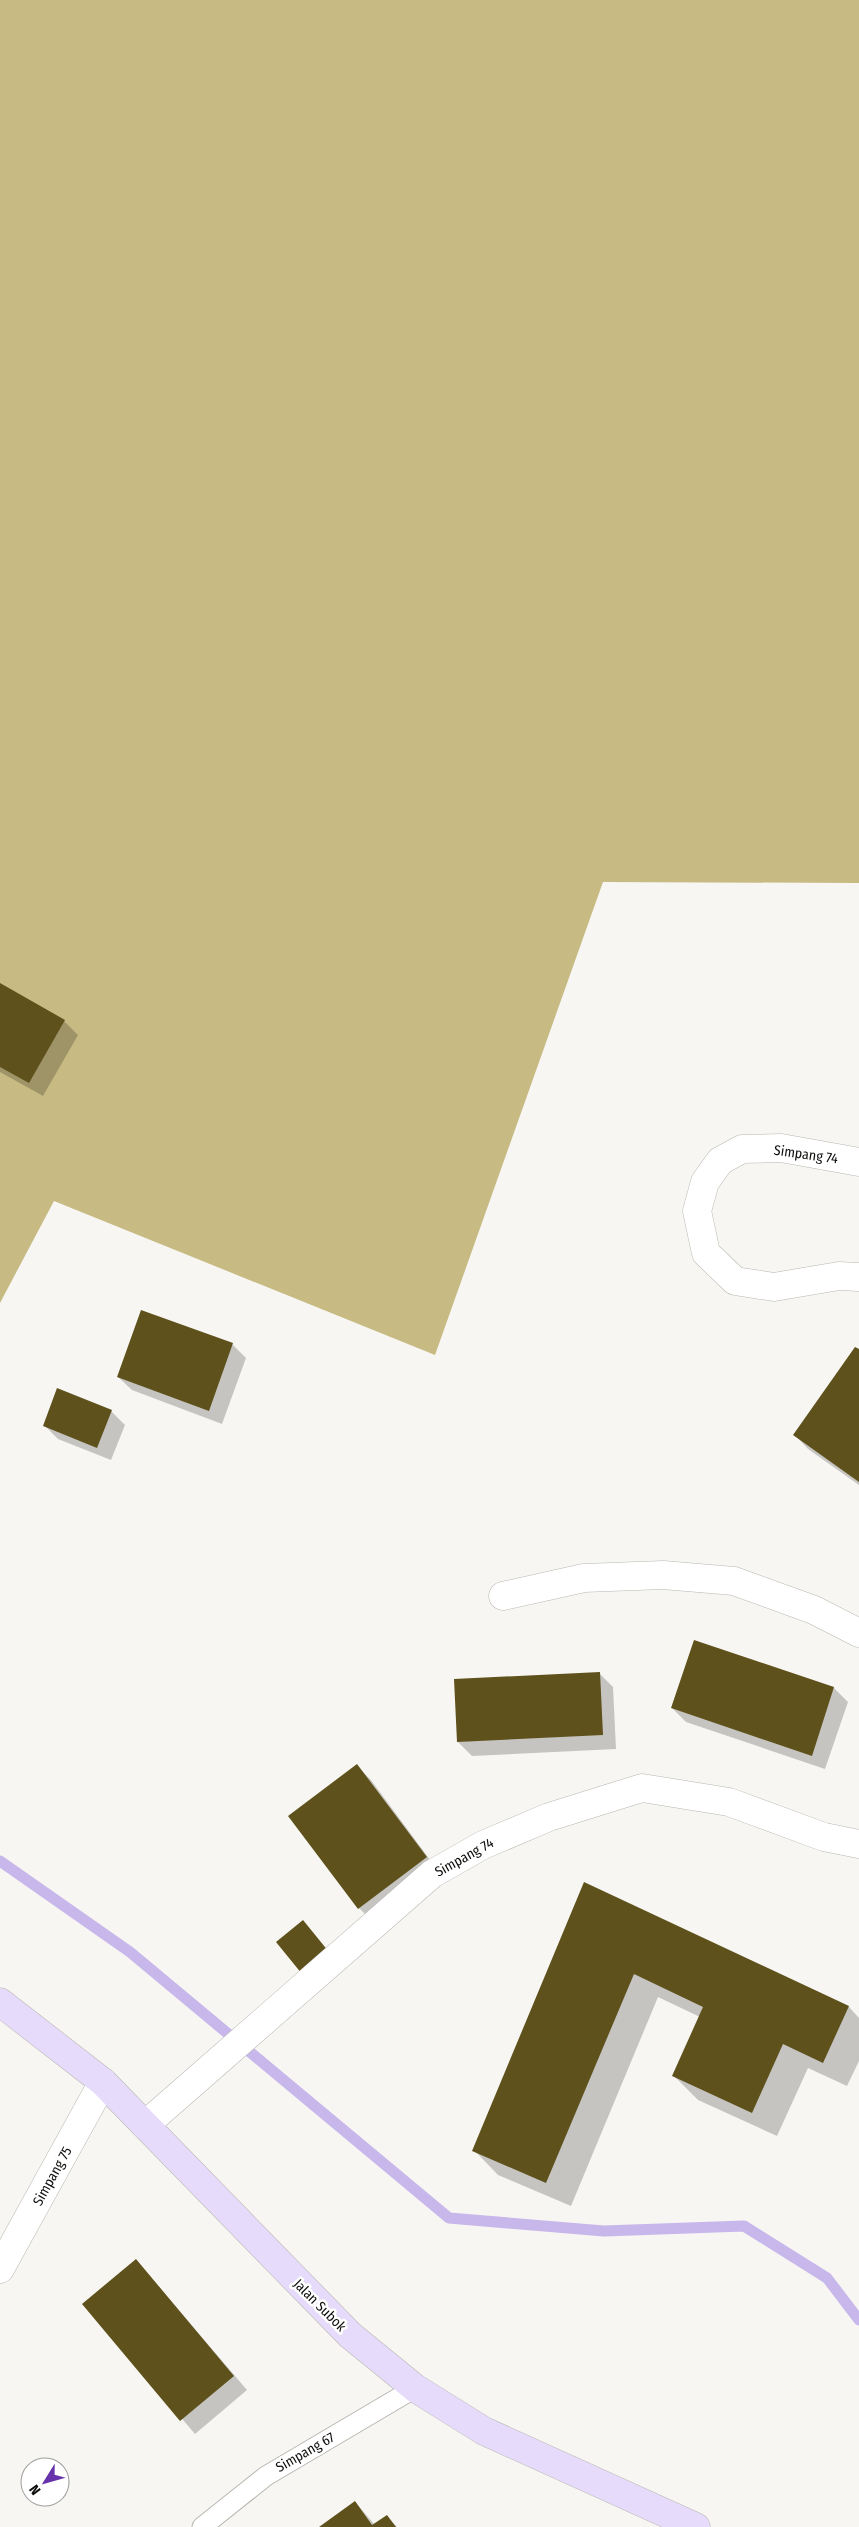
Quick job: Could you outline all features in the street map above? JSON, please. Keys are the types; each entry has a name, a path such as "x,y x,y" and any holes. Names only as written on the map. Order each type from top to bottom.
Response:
{"main road":[{"name":"Jalan Subok","path":"0,2002 103,2082 350,2335 415,2388 484,2431 696,2527"}],"street":[{"name":"Simpang 74","path":"859,1162 781,1148 742,1149 720,1161 705,1182 697,1211 706,1253 735,1281 774,1287 839,1276 859,1277"},
{"path":"503,1596 584,1578 663,1575 734,1581 814,1610 859,1633"},
{"name":"Simpang 74","path":"145,2125 432,1874 483,1845 549,1817 642,1788 729,1802 824,1837 859,1844"},
{"name":"Simpang 75","path":"0,2269 103,2082"}],"lane":[{"name":"Simpang 67","path":"202,2527 266,2476 415,2388"}],"shaded area":[{"path":"0,0 859,0 859,883 603,882 435,1355 54,1201 0,1303"}],"building":[{"path":"0,983 65,1020 29,1083 0,1067"},
{"path":"141,1310 233,1343 209,1411 117,1377"},
{"path":"855,1347 859,1349 859,1482 793,1435"},
{"path":"57,1388 112,1410 97,1448 43,1426"},
{"path":"694,1640 834,1687 812,1756 671,1708"},
{"path":"600,1672 603,1735 457,1742 454,1679"},
{"path":"357,1764 427,1857 358,1909 288,1816"},
{"path":"584,1882 849,2006 823,2063 783,2044 752,2113 672,2076 703,2007 634,1974 546,2183 472,2151"},
{"path":"303,1920 329,1952 302,1974 276,1942"},
{"path":"136,2259 234,2376 180,2421 82,2304"},
{"path":"355,2501 372,2525 387,2515 396,2527 319,2527"}],"waterway":[{"path":"0,1861 130,1952 449,2218 604,2231 744,2226 827,2278 859,2320"}]}
